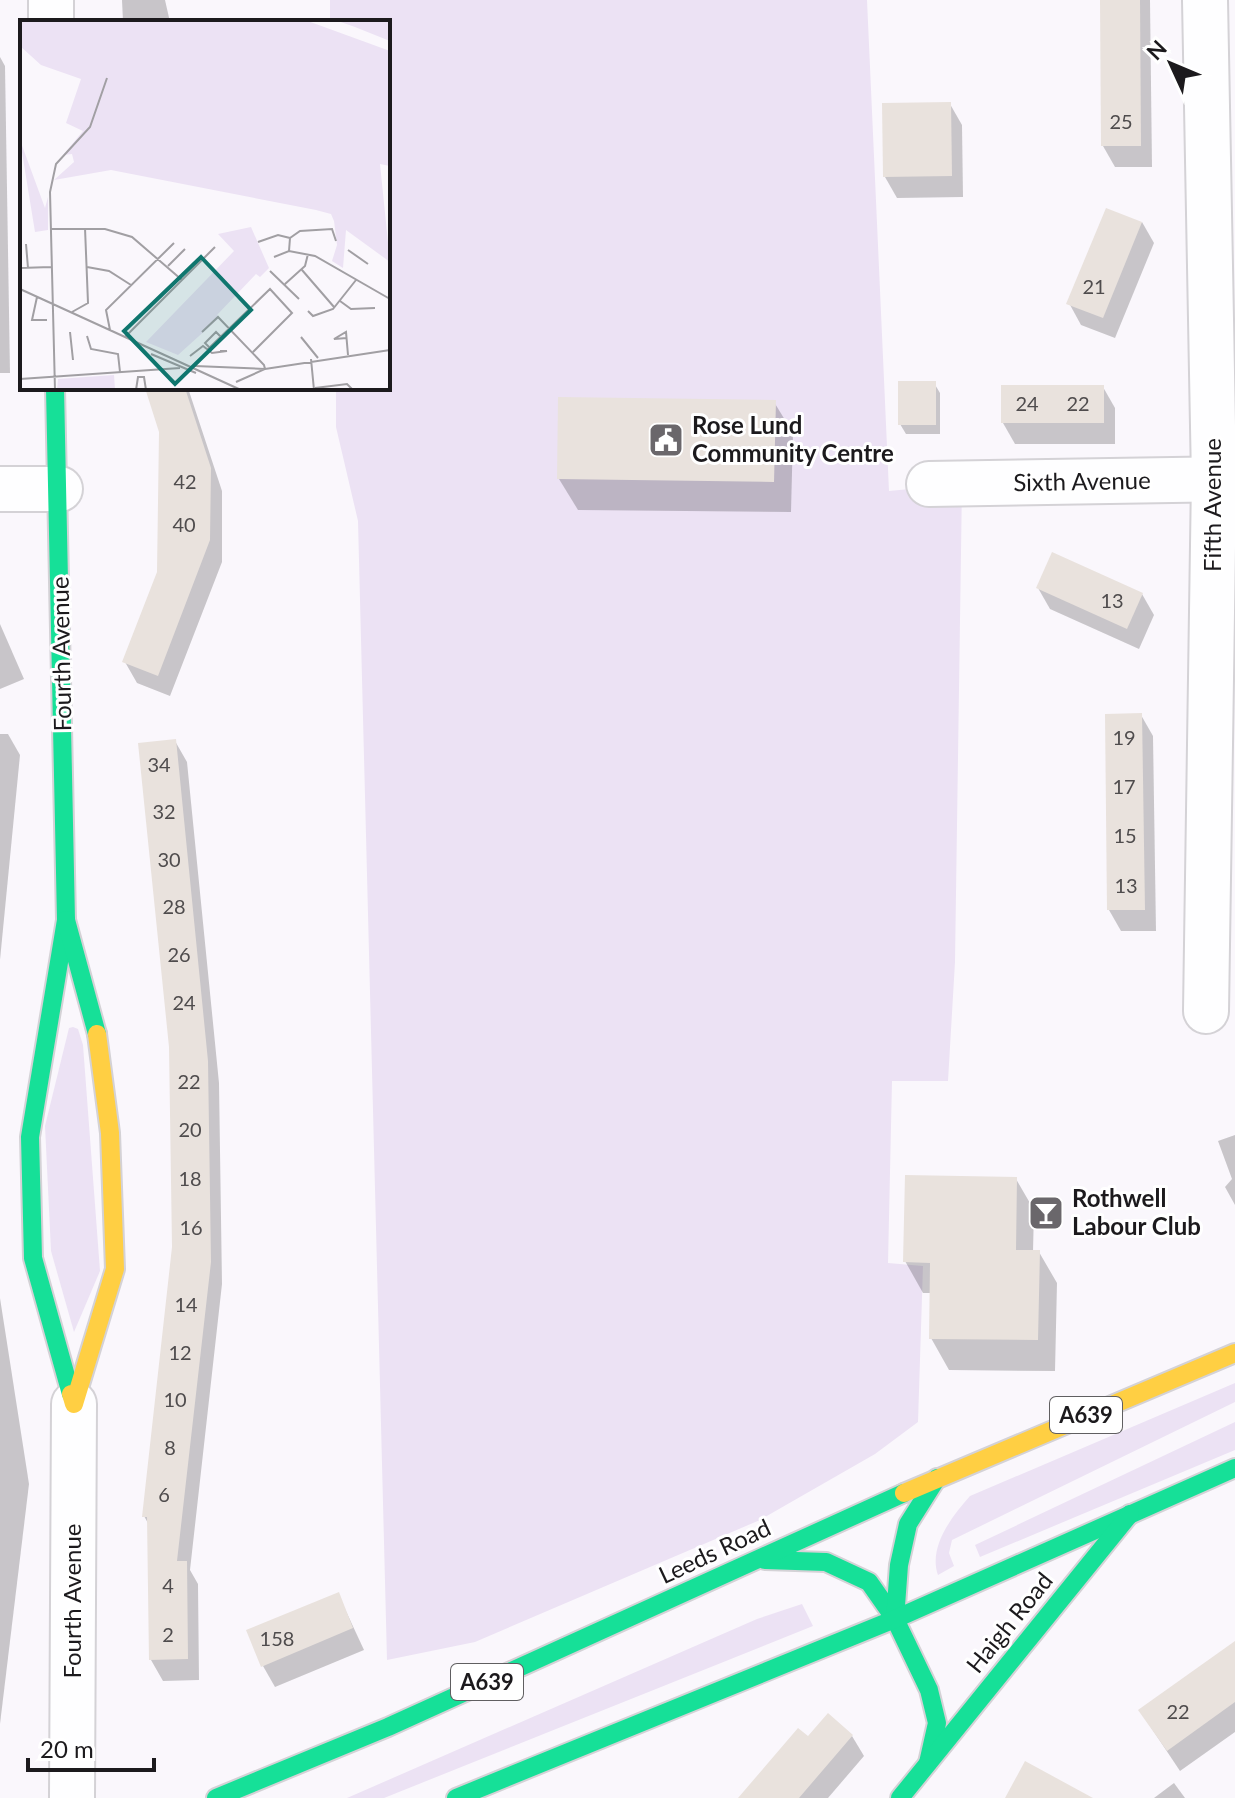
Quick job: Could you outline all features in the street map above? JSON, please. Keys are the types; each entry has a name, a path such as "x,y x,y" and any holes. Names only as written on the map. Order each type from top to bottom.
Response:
{"main road":[{"name":"Fourth Avenue","path":"55,390 60,489 66,920 30,1137 33,1258 74,1404"},
{"name":"Fourth Avenue","path":"66,920 96,1022 110,1133 115,1269 74,1404"},
{"name":"Leeds Road","path":"216,1798 388,1727 937,1478 1235,1353"},
{"path":"456,1798 895,1619 1235,1468"},
{"path":"895,1619 899,1565 908,1524 937,1478"},
{"name":"Haigh Road","path":"900,1798 1130,1514"},
{"name":"Haigh Road","path":"755,1560 826,1562 869,1582 895,1619 929,1690 937,1723 928,1763"}],"street":[{"name":"Fifth Avenue","path":"1205,0 1224,479 1206,1011"},
{"name":"Sixth Avenue","path":"929,484 1224,479"},
{"path":"0,489 60,489"},
{"name":"Fourth Avenue","path":"72,1798 74,1404"}],"shaded area":[{"path":"330,0 867,0 889,491 962,484 955,962 948,1081 892,1081 888,1263 923,1266 918,1422 875,1454 760,1520 475,1642 387,1660 358,521 336,427 336,390 390,390 390,20 330,20"},
{"path":"69,1028 78,1029 83,1045 100,1271 74,1332 51,1251 45,1126"},
{"path":"1235,1383 1235,1402 952,1540 949,1553 954,1566 938,1575 936,1554 939,1543 949,1522 970,1496"},
{"path":"1235,1422 1235,1450 980,1557 975,1545"},
{"path":"802,1604 813,1626 384,1798 347,1798 757,1619"}],"building":[{"path":"1100,0 1140,0 1141,146 1101,146"},
{"path":"951,102 952,176 883,177 882,103"},
{"path":"1106,208 1142,222 1103,318 1066,304"},
{"path":"898,381 936,381 936,425 898,425"},
{"path":"1001,385 1104,385 1104,423 1001,423"},
{"path":"146,390 186,390 211,468 210,540 158,676 122,662 157,572 159,432"},
{"name":"Rose Lund Community Centre","path":"558,397 776,400 774,482 557,479"},
{"path":"1052,552 1143,593 1127,629 1036,588"},
{"path":"1142,713 1145,910 1107,910 1105,714"},
{"path":"176,739 208,1061 211,1262 177,1561 187,1561 188,1659 149,1660 147,1517 142,1517 172,1247 169,1047 138,743"},
{"path":"905,1175 1017,1177 1016,1250 1040,1250 1038,1340 929,1339 930,1263 903,1262"},
{"path":"339,1592 353,1628 261,1667 246,1630"},
{"path":"1235,1641 1235,1702 1167,1751 1138,1710"},
{"path":"828,1713 853,1735 799,1798 738,1798 798,1728 808,1736"},
{"path":"1025,1761 1093,1798 1005,1798"}],"traffic: fast":[{"path":"55,390 66,920 30,1137 33,1258 71,1394"},
{"path":"66,920 97,1034"},
{"path":"456,1798 895,1619 1235,1468"},
{"path":"895,1619 899,1565 908,1524 937,1478"},
{"path":"216,1798 388,1727 904,1493"},
{"path":"900,1798 1130,1514"},
{"path":"765,1560 826,1562 869,1582 895,1619"},
{"path":"895,1619 929,1690 937,1723 928,1763"}],"traffic: slow":[{"path":"71,1394 74,1404 115,1269 110,1133 97,1034"},
{"path":"904,1493 1235,1353"}],"place":[{"name":"Rose Lund Community Centre","path":"666,440"},
{"name":"Rothwell Labour Club","path":"1046,1213"}]}
